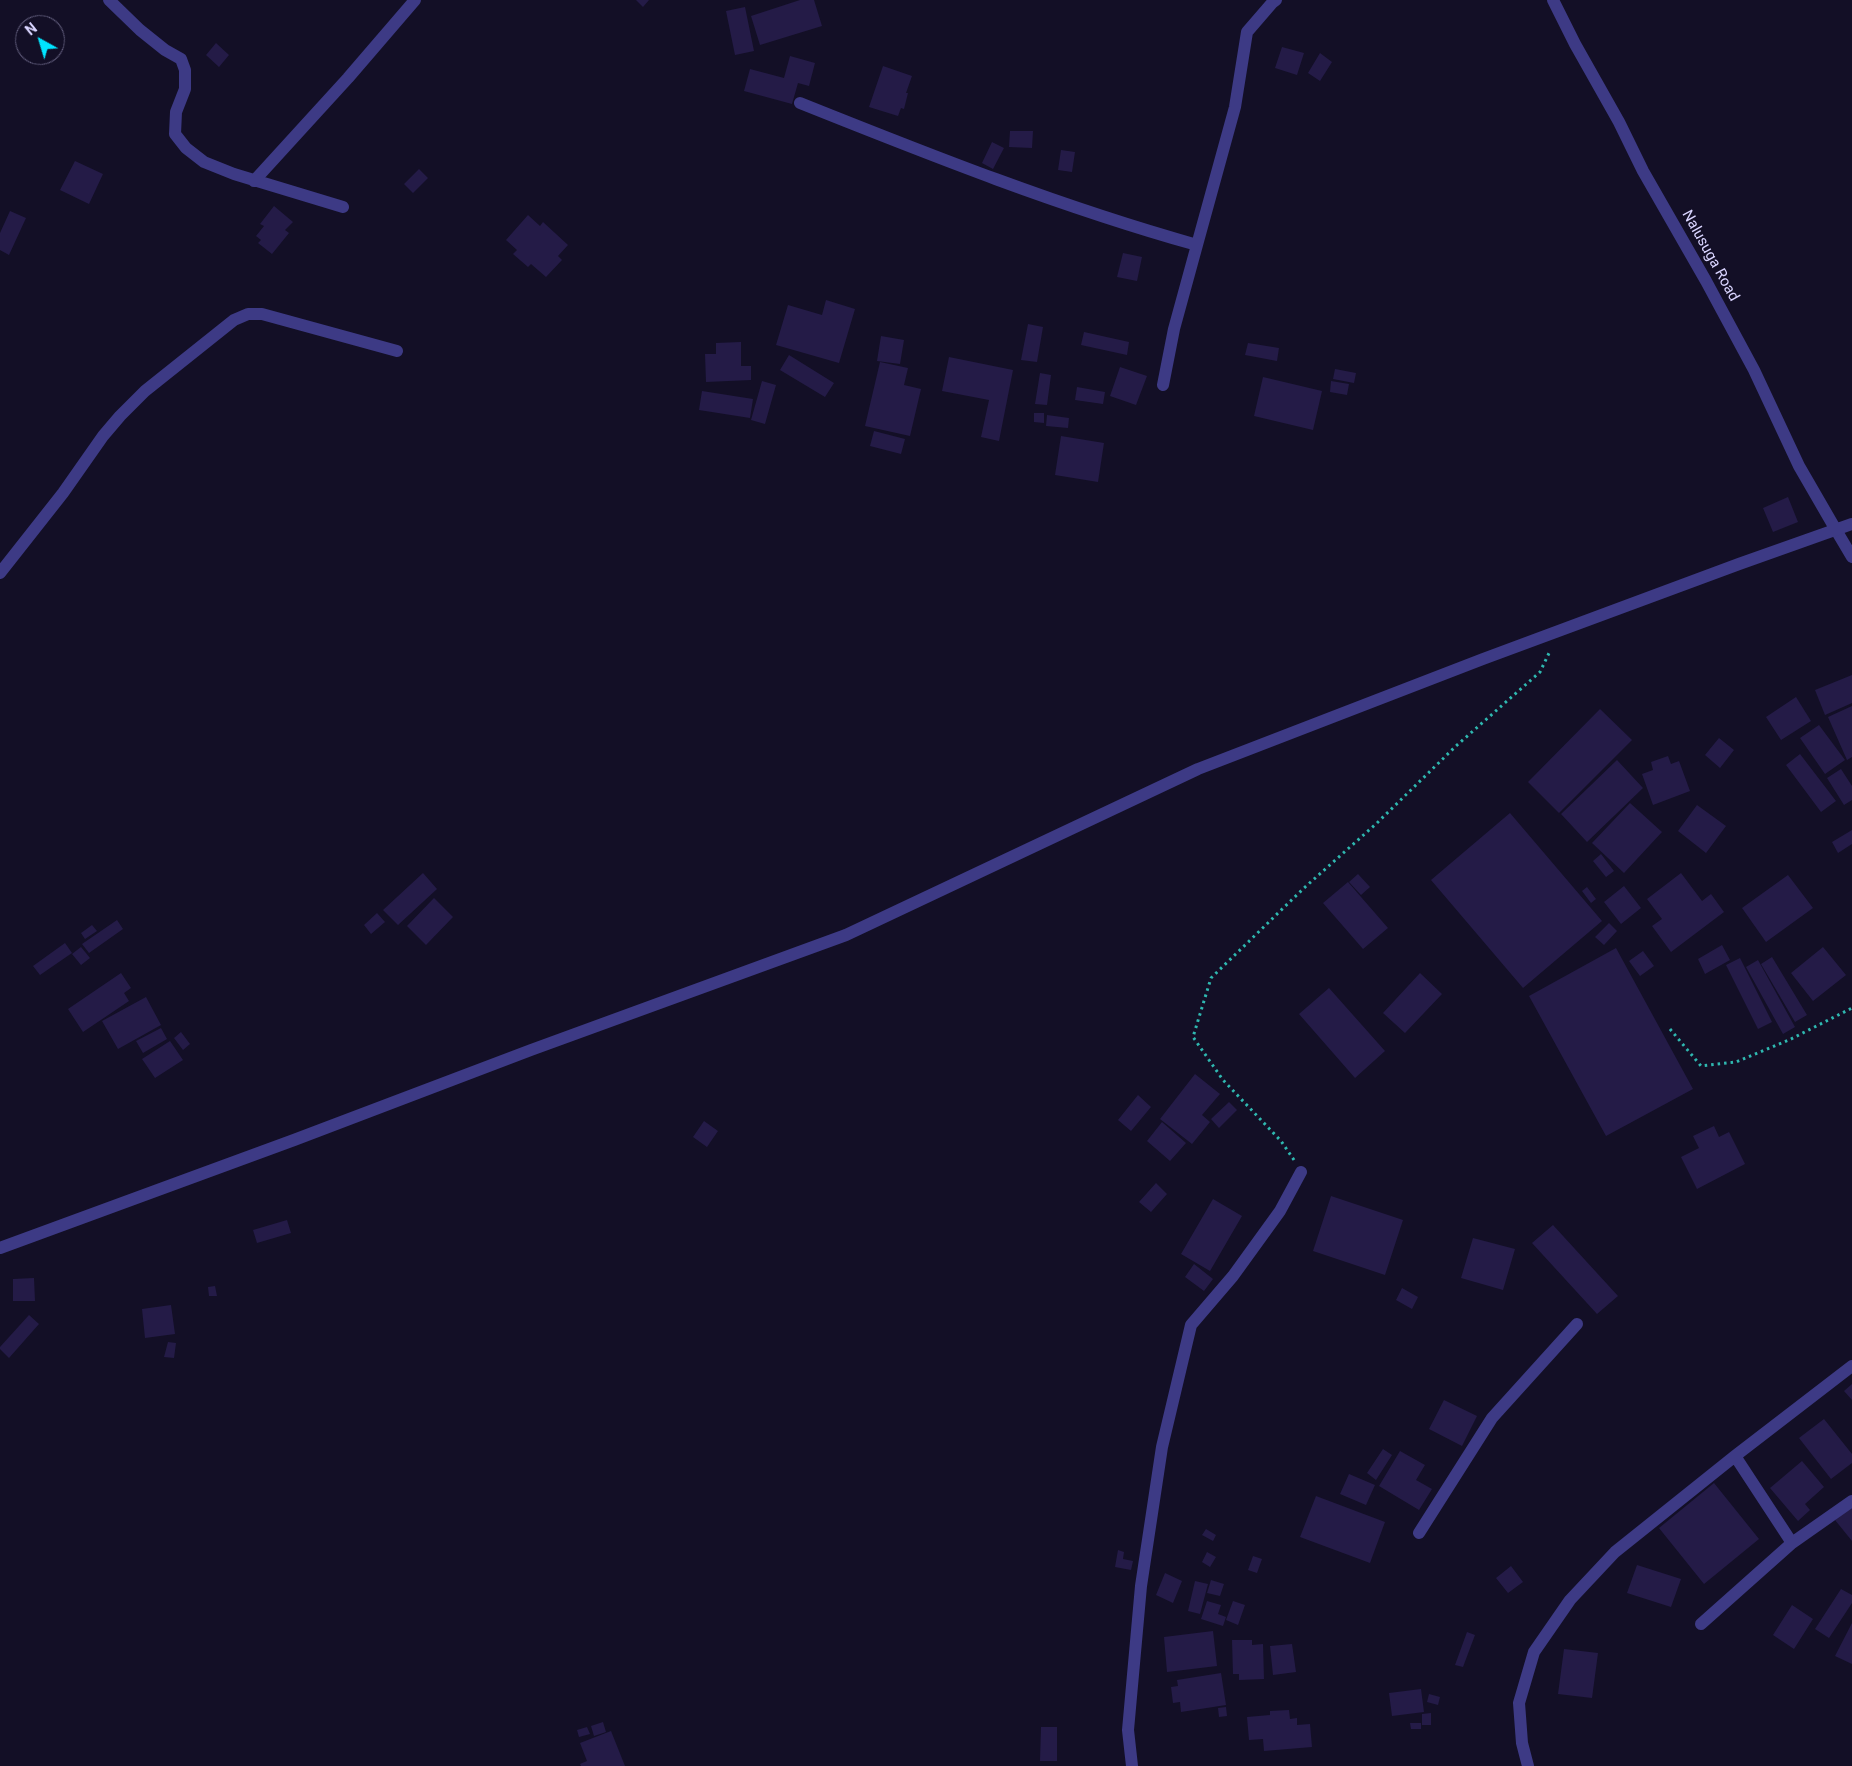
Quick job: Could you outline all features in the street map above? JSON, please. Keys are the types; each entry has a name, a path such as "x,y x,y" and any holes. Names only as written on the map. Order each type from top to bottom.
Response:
{"street":[{"path":"109,0 140,30 181,59 185,70 185,89 176,112 175,134 186,148 204,162 254,181 344,207"},
{"path":"254,181 348,78 415,0"},
{"path":"1163,385 1174,329 1234,107 1247,32 1276,0"},
{"name":"Nalusuga Road","path":"1553,0 1575,44 1619,122 1643,171 1698,266 1754,370 1799,466 1852,557"},
{"path":"800,104 954,164 1135,227 1197,245"},
{"path":"0,573 63,492 102,436 120,416 145,391 234,320 248,314 262,314 397,351"},
{"path":"0,1248 294,1140 530,1050 846,935 1198,769 1559,630 1852,524"},
{"path":"1132,1766 1128,1730 1141,1586 1162,1447 1191,1325 1234,1276 1280,1211 1302,1172"},
{"path":"1419,1534 1492,1418 1578,1324"},
{"path":"1528,1766 1522,1743 1519,1703 1534,1652 1570,1600 1615,1552 1852,1366"},
{"path":"1735,1456 1792,1544"},
{"path":"1701,1624 1792,1544 1852,1500"}],"path":[{"path":"1302,1172 1281,1141 1223,1080 1193,1037 1212,978 1304,888 1377,823 1456,746 1540,672 1559,630"},
{"path":"1670,1028 1701,1066 1736,1062 1789,1040 1852,1008"}],"building":[{"path":"636,0 649,0 643,7"},
{"path":"800,0 814,0 822,26 760,45 751,16"},
{"path":"745,7 754,51 735,55 726,11"},
{"path":"216,43 229,55 219,67 206,55"},
{"path":"1282,47 1304,53 1297,75 1275,68"},
{"path":"1320,53 1332,62 1320,81 1308,73"},
{"path":"790,56 815,63 809,86 798,83 792,104 744,91 750,69 784,78"},
{"path":"883,66 912,76 906,93 908,93 904,109 901,108 898,116 869,107"},
{"path":"1010,131 1033,131 1032,148 1009,147"},
{"path":"992,142 1004,148 993,169 982,163"},
{"path":"1061,150 1075,152 1072,172 1058,170"},
{"path":"75,161 103,174 89,204 60,190"},
{"path":"419,169 428,178 413,193 404,184"},
{"path":"274,206 293,222 285,230 289,233 272,254 258,243 261,240 256,236 264,226 260,224"},
{"path":"10,211 26,218 9,255 0,250 0,233"},
{"path":"528,215 540,226 543,222 568,245 558,256 562,260 546,277 531,264 528,267 513,254 517,250 506,240"},
{"path":"1123,253 1142,257 1137,281 1117,277"},
{"path":"826,300 855,309 839,363 776,345 788,305 822,315"},
{"path":"1028,324 1043,327 1037,362 1021,360"},
{"path":"1084,332 1129,342 1127,355 1081,345"},
{"path":"881,336 904,340 900,364 877,361"},
{"path":"741,342 741,366 751,366 751,380 706,382 705,354 716,354 716,343"},
{"path":"1248,343 1279,348 1277,361 1245,355"},
{"path":"789,355 834,383 825,397 780,370"},
{"path":"949,357 1013,370 999,441 981,437 989,400 942,391"},
{"path":"880,362 908,368 904,385 921,389 910,436 865,426"},
{"path":"1120,367 1147,376 1136,405 1110,396"},
{"path":"1335,369 1356,373 1354,383 1333,379"},
{"path":"1040,373 1051,375 1047,405 1035,404"},
{"path":"1263,377 1322,391 1313,430 1254,416"},
{"path":"762,381 776,385 765,424 751,420"},
{"path":"1331,381 1349,384 1347,395 1330,392"},
{"path":"1077,387 1105,392 1103,404 1075,400"},
{"path":"702,391 753,399 750,418 699,410"},
{"path":"1034,413 1044,413 1044,423 1034,422"},
{"path":"1047,415 1069,418 1068,428 1046,426"},
{"path":"874,431 905,439 901,454 870,446"},
{"path":"1061,436 1104,443 1098,482 1055,475"},
{"path":"1788,497 1798,522 1773,532 1763,508"},
{"path":"1852,675 1852,703 1825,715 1815,690"},
{"path":"1796,697 1811,721 1781,740 1766,717"},
{"path":"1852,706 1852,757 1847,760 1828,717"},
{"path":"1600,709 1632,740 1559,813 1528,782"},
{"path":"1819,725 1845,760 1825,774 1800,738"},
{"path":"1719,738 1734,750 1720,768 1705,755"},
{"path":"1800,754 1836,801 1821,812 1786,765"},
{"path":"1668,756 1671,764 1679,761 1690,791 1653,805 1642,774 1653,770 1651,762"},
{"path":"1617,760 1643,788 1587,842 1561,814"},
{"path":"1841,769 1852,786 1852,800 1844,805 1827,778"},
{"path":"1630,803 1662,832 1624,873 1592,843"},
{"path":"1697,805 1726,826 1706,853 1678,831"},
{"path":"1510,813 1602,921 1523,988 1431,880"},
{"path":"1852,830 1852,844 1838,853 1832,842"},
{"path":"1601,854 1614,871 1606,877 1593,861"},
{"path":"423,873 437,889 398,925 383,910"},
{"path":"1681,873 1702,901 1711,894 1724,912 1671,952 1652,926 1662,919 1647,899"},
{"path":"1358,874 1370,887 1361,895 1349,882"},
{"path":"1788,875 1813,908 1766,942 1742,908"},
{"path":"1348,882 1388,928 1363,949 1323,903"},
{"path":"1624,886 1641,908 1621,924 1604,902"},
{"path":"1587,887 1596,899 1591,903 1582,891"},
{"path":"434,898 453,917 426,945 407,926"},
{"path":"377,913 385,922 371,934 364,925"},
{"path":"117,920 123,929 89,953 82,944"},
{"path":"1609,923 1617,931 1604,945 1595,937"},
{"path":"92,925 97,931 85,939 81,933"},
{"path":"65,943 72,953 40,975 33,966"},
{"path":"1722,945 1730,960 1705,974 1698,959"},
{"path":"81,947 90,958 81,965 72,954"},
{"path":"1823,947 1846,975 1813,1001 1791,973"},
{"path":"1616,948 1693,1089 1606,1136 1529,996"},
{"path":"1643,951 1654,966 1640,976 1629,961"},
{"path":"1772,957 1807,1015 1795,1022 1761,964"},
{"path":"1740,958 1772,1022 1758,1029 1726,965"},
{"path":"1758,960 1795,1027 1783,1034 1746,967"},
{"path":"121,973 131,988 124,993 129,1001 83,1032 68,1009"},
{"path":"1420,973 1442,994 1405,1033 1383,1013"},
{"path":"1329,988 1385,1051 1355,1078 1299,1014"},
{"path":"146,997 161,1025 118,1049 102,1021"},
{"path":"161,1028 167,1039 143,1053 136,1041"},
{"path":"181,1032 190,1044 183,1050 174,1038"},
{"path":"170,1041 183,1060 155,1078 142,1059"},
{"path":"1195,1074 1220,1094 1202,1115 1210,1122 1192,1144 1160,1119"},
{"path":"1138,1095 1151,1107 1131,1131 1118,1120"},
{"path":"1229,1102 1237,1110 1219,1128 1211,1119"},
{"path":"704,1121 718,1131 707,1147 693,1137"},
{"path":"1162,1122 1186,1143 1170,1161 1147,1141"},
{"path":"1714,1126 1719,1137 1729,1132 1745,1164 1697,1189 1681,1157 1699,1148 1693,1136"},
{"path":"1156,1183 1167,1194 1151,1212 1139,1202"},
{"path":"1331,1196 1403,1220 1385,1275 1313,1251"},
{"path":"1213,1199 1242,1216 1210,1271 1181,1254"},
{"path":"287,1220 291,1233 257,1243 253,1230"},
{"path":"1553,1225 1618,1296 1597,1314 1532,1243"},
{"path":"1473,1238 1515,1249 1503,1290 1461,1278"},
{"path":"1194,1264 1213,1279 1204,1291 1185,1277"},
{"path":"34,1278 35,1301 13,1301 13,1279"},
{"path":"215,1286 217,1296 209,1296 208,1287"},
{"path":"1402,1288 1418,1297 1412,1309 1396,1300"},
{"path":"171,1305 175,1334 145,1338 142,1309"},
{"path":"29,1315 39,1324 9,1358 0,1347"},
{"path":"168,1342 176,1343 174,1358 164,1357"},
{"path":"1852,1384 1852,1400 1844,1391"},
{"path":"1444,1400 1477,1416 1462,1446 1429,1429"},
{"path":"1824,1419 1852,1454 1852,1463 1831,1479 1799,1438"},
{"path":"1383,1449 1392,1455 1376,1480 1367,1473"},
{"path":"1400,1451 1425,1465 1416,1480 1432,1489 1419,1510 1379,1486"},
{"path":"1802,1461 1824,1487 1805,1504 1810,1510 1798,1521 1770,1488"},
{"path":"1349,1474 1375,1485 1366,1505 1340,1494"},
{"path":"1714,1483 1759,1539 1704,1584 1659,1528"},
{"path":"1316,1496 1385,1522 1370,1563 1300,1537"},
{"path":"1852,1506 1852,1541 1835,1520"},
{"path":"1206,1529 1216,1535 1213,1541 1202,1535"},
{"path":"1118,1550 1124,1552 1123,1559 1133,1561 1131,1570 1115,1567"},
{"path":"1207,1552 1216,1557 1210,1567 1202,1562"},
{"path":"1253,1556 1262,1559 1257,1573 1248,1570"},
{"path":"1637,1565 1681,1579 1671,1607 1627,1593"},
{"path":"1511,1566 1523,1582 1508,1593 1496,1578"},
{"path":"1165,1573 1182,1581 1173,1603 1156,1595"},
{"path":"1211,1580 1224,1584 1220,1596 1207,1593"},
{"path":"1195,1581 1208,1584 1200,1614 1188,1611"},
{"path":"1841,1589 1852,1595 1852,1603 1829,1638 1815,1629"},
{"path":"1207,1601 1221,1605 1218,1614 1226,1617 1223,1626 1201,1619"},
{"path":"1233,1601 1245,1605 1238,1625 1226,1620"},
{"path":"1792,1605 1813,1619 1794,1649 1773,1635"},
{"path":"1852,1623 1852,1664 1835,1656"},
{"path":"1213,1631 1217,1666 1167,1672 1164,1637"},
{"path":"1467,1632 1475,1635 1463,1667 1455,1665"},
{"path":"1232,1640 1252,1640 1252,1645 1263,1644 1264,1679 1239,1680 1239,1674 1233,1674"},
{"path":"1292,1644 1296,1672 1273,1675 1270,1646"},
{"path":"1564,1649 1598,1653 1592,1698 1558,1694"},
{"path":"1221,1673 1226,1705 1181,1712 1180,1702 1173,1703 1171,1687 1178,1686 1177,1680"},
{"path":"1421,1689 1424,1712 1392,1716 1389,1693"},
{"path":"1429,1694 1440,1697 1438,1705 1427,1702"},
{"path":"1226,1707 1227,1716 1219,1717 1218,1708"},
{"path":"1289,1710 1290,1719 1297,1718 1297,1725 1310,1724 1312,1747 1264,1751 1263,1739 1249,1740 1247,1717 1270,1715 1270,1711"},
{"path":"1431,1713 1431,1725 1422,1725 1422,1714"},
{"path":"603,1722 606,1732 594,1736 591,1726"},
{"path":"1410,1723 1421,1723 1421,1729 1411,1729"},
{"path":"587,1727 590,1734 579,1737 577,1730"},
{"path":"1041,1727 1057,1727 1057,1761 1040,1761"},
{"path":"611,1731 625,1766 581,1766 580,1764 587,1761 580,1743"}]}
